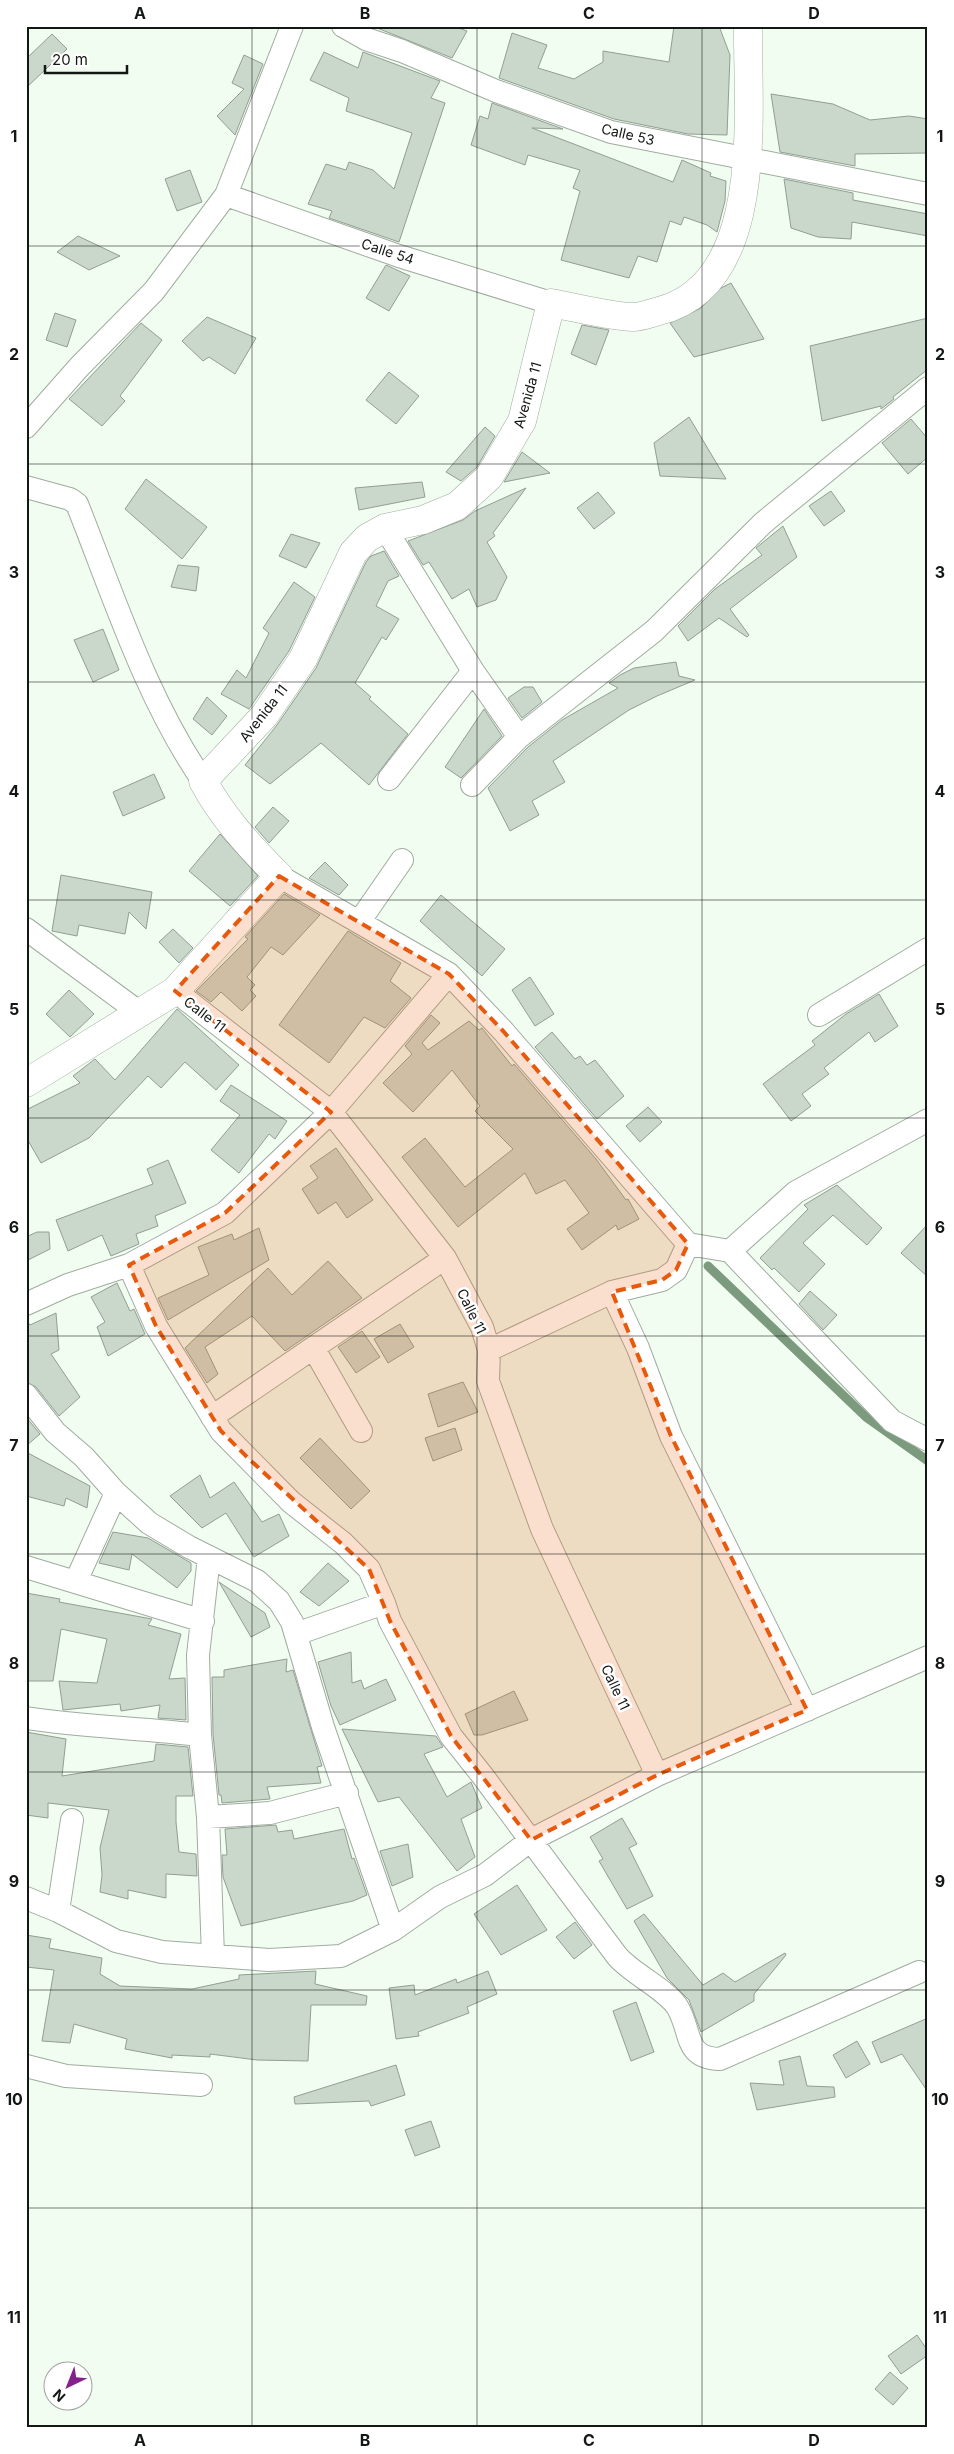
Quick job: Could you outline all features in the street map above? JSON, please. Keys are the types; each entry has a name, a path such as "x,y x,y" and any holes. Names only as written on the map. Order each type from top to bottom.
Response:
{"street":[{"path":"26,427 80,366 154,291 226,196 292,26"},
{"name":"Calle 53","path":"343,26 366,39 402,51 496,91 611,132 928,194"},
{"path":"551,303 634,317 672,308 697,293 719,267 736,231 747,158 748,26"},
{"name":"Calle 54","path":"226,196 399,256 551,303"},
{"name":"Avenida 11","path":"202,782 264,716 303,659 353,553 367,538 385,528 423,520 457,506 489,477 522,421 551,303"},
{"path":"472,785 519,737 654,631 763,523 928,388"},
{"path":"26,487 70,499 77,504 160,710 178,746 218,809 236,832 279,876 449,974 504,1032 688,1244 730,1251 892,1421 928,1440"},
{"path":"385,528 473,671 519,737"},
{"path":"389,779 473,671"},
{"path":"359,922 402,860"},
{"path":"26,1083 175,991 279,876"},
{"path":"26,929 140,1013"},
{"path":"819,1015 928,949"},
{"path":"26,1304 68,1286 129,1266 225,1213 331,1112 449,974"},
{"name":"Calle 11","path":"175,991 331,1112 445,1258 482,1327 489,1350 488,1382 542,1529 657,1775"},
{"path":"730,1251 796,1192 928,1120"},
{"path":"489,1350 612,1292 662,1280 676,1270 688,1244"},
{"path":"212,1417 445,1258"},
{"path":"129,1266 156,1326 221,1431 291,1502 343,1543 369,1569 390,1622 451,1736 625,1966 669,1998 678,2008 694,2051 705,2059 720,2059 919,1972"},
{"path":"612,1292 638,1348 671,1436 807,1710"},
{"path":"314,1349 361,1431"},
{"path":"26,1395 55,1432 84,1457 116,1493 149,1523 209,1557 257,1581 279,1601 292,1622 323,1727 392,1930"},
{"path":"76,1582 116,1493"},
{"path":"209,1557 198,1655 200,1736 208,1817 213,1956"},
{"path":"26,1567 203,1621"},
{"path":"296,1634 384,1603"},
{"path":"26,1898 58,1911 116,1941 162,1952 269,1960 341,1956 392,1930 440,1896 485,1875 531,1840 657,1775 928,1657"},
{"path":"26,1718 75,1726 158,1730 200,1736"},
{"path":"208,1817 270,1813 347,1793"},
{"path":"58,1911 72,1820"},
{"path":"26,2066 66,2076 201,2085"}],"highlighted area":[{"path":"279,876 449,974 504,1032 688,1244 676,1270 662,1280 612,1292 671,1436 807,1710 657,1775 531,1840 451,1736 390,1621 369,1569 221,1431 197,1394 156,1326 129,1265 225,1213 331,1112 175,991"}],"building":[{"path":"372,26 453,26 467,31 452,58"},
{"path":"674,26 719,26 730,55 727,135 688,134 614,119 499,78 512,33 547,45 538,68 574,79 603,62 603,51 669,62"},
{"path":"52,34 67,49 26,88 26,59"},
{"path":"324,52 358,68 363,52 440,81 431,98 445,103 399,242 329,218 332,211 308,204 326,164 346,170 349,162 373,170 394,189 412,133 346,111 349,98 310,80"},
{"path":"244,55 263,64 235,135 217,116 244,89 232,83"},
{"path":"771,94 833,104 870,120 909,116 928,119 928,153 855,154 855,166 780,152"},
{"path":"492,103 563,129 532,128 673,182 682,160 711,173 710,176 726,181 725,201 717,232 707,225 684,217 681,225 670,221 657,262 638,256 629,278 561,260 580,191 573,188 580,170 528,155 525,165 471,145 480,116 488,119"},
{"path":"190,170 202,202 177,211 165,179"},
{"path":"784,179 853,193 853,200 928,214 928,236 852,222 851,239 818,237 791,228"},
{"path":"78,236 120,256 89,270 57,252"},
{"path":"386,265 410,276 389,311 366,298"},
{"path":"731,283 764,339 694,357 670,323 701,308 719,289"},
{"path":"55,313 76,320 67,347 46,340"},
{"path":"207,317 256,338 235,374 209,357 203,361 182,341"},
{"path":"928,318 928,369 881,409 881,406 822,421 810,346"},
{"path":"141,323 162,340 120,396 125,401 102,426 69,399"},
{"path":"582,325 609,330 596,365 571,354"},
{"path":"389,372 419,396 396,424 366,400"},
{"path":"689,417 726,479 660,476 654,443"},
{"path":"911,419 928,439 928,457 908,474 882,443"},
{"path":"485,427 495,436 477,467 461,481 446,472"},
{"path":"522,452 550,473 504,482"},
{"path":"146,479 207,527 182,559 125,509"},
{"path":"422,482 425,497 359,510 355,488"},
{"path":"526,488 493,533 495,536 487,542 507,577 496,600 477,607 469,589 452,599 429,562 423,565 408,541 463,520 475,511"},
{"path":"831,491 845,511 824,526 809,506"},
{"path":"598,492 615,513 594,529 577,508"},
{"path":"783,526 797,557 730,609 749,635 747,637 719,618 688,641 678,626 715,589 762,555 756,548"},
{"path":"291,534 320,543 306,568 279,556"},
{"path":"384,551 399,576 388,581 376,606 399,619 386,640 382,637 355,683 371,697 369,699 408,734 369,785 321,743 270,784 245,765 277,725 316,668 366,562 371,556"},
{"path":"178,565 199,567 196,591 171,587"},
{"path":"294,582 315,597 289,651 249,709 221,694 237,670 246,678 269,633 263,628"},
{"path":"103,629 119,670 93,682 74,640"},
{"path":"676,662 679,676 695,680 629,710 553,761 565,782 532,801 539,815 510,831 488,788 528,747 562,720 618,688 609,683 620,675 634,668"},
{"path":"524,687 533,687 542,702 522,718 508,698"},
{"path":"207,697 227,716 212,735 193,719"},
{"path":"484,709 502,736 461,778 445,767"},
{"path":"154,774 165,798 123,816 113,792"},
{"path":"273,807 289,821 269,843 255,827"},
{"path":"220,834 258,876 230,906 189,871"},
{"path":"325,862 348,885 339,895 309,878"},
{"path":"61,875 152,892 146,929 129,912 125,934 79,925 77,936 52,931"},
{"path":"284,894 320,915 283,955 271,947 247,977 255,985 250,990 256,996 242,1011 221,992 211,1002 196,991 248,939 245,937"},
{"path":"441,895 505,949 482,976 420,921"},
{"path":"173,929 193,948 179,963 159,942"},
{"path":"348,931 401,963 390,981 411,998 385,1028 364,1017 329,1063 279,1025"},
{"path":"530,977 554,1014 535,1026 512,990"},
{"path":"69,990 94,1014 70,1037 46,1014"},
{"path":"879,994 898,1026 875,1042 869,1032 824,1068 829,1074 802,1094 811,1106 791,1121 763,1084 815,1045 812,1041 846,1014"},
{"path":"177,1009 239,1065 216,1090 185,1062 161,1088 148,1076 89,1138 41,1163 26,1137 26,1110 80,1083 73,1076 95,1059 115,1080"},
{"path":"431,1015 440,1023 422,1043 428,1050 469,1021 479,1030 482,1028 512,1066 514,1064 596,1159 626,1200 628,1199 639,1219 618,1230 616,1225 582,1250 567,1229 589,1213 565,1180 536,1194 525,1173 458,1227 402,1157 425,1138 465,1187 513,1149 475,1111 480,1106 452,1070 413,1112 383,1083 412,1054 405,1046"},
{"path":"552,1032 575,1059 580,1056 587,1065 595,1060 624,1096 597,1119 535,1047"},
{"path":"231,1085 287,1121 275,1139 269,1134 239,1173 211,1150 240,1115 220,1101"},
{"path":"648,1107 662,1122 640,1142 626,1126"},
{"path":"336,1148 373,1200 347,1218 336,1202 318,1214 302,1189 318,1178 310,1166"},
{"path":"168,1160 186,1203 155,1216 158,1226 136,1234 139,1244 111,1256 102,1235 68,1251 56,1220 153,1184 147,1169"},
{"path":"837,1185 882,1228 867,1245 833,1215 803,1243 825,1264 799,1292 774,1268 772,1270 760,1258 808,1209 804,1205"},
{"path":"928,1224 928,1277 901,1253"},
{"path":"259,1228 269,1260 168,1320 158,1298 209,1275 198,1247 232,1234 234,1240"},
{"path":"37,1232 49,1232 50,1249 26,1261 26,1237"},
{"path":"328,1261 362,1298 285,1351 252,1316 205,1347 218,1374 207,1383 185,1348 268,1268 292,1295"},
{"path":"117,1283 130,1311 134,1309 145,1334 108,1356 97,1327 105,1322 91,1297"},
{"path":"810,1291 837,1315 823,1330 799,1304"},
{"path":"56,1313 59,1350 51,1354 80,1397 59,1416 36,1387 26,1382 26,1320 30,1325"},
{"path":"400,1324 414,1347 388,1363 374,1339"},
{"path":"362,1331 380,1357 356,1373 338,1347"},
{"path":"463,1382 478,1412 438,1427 428,1394"},
{"path":"26,1417 40,1434 26,1446"},
{"path":"455,1428 462,1450 433,1461 425,1438"},
{"path":"320,1438 370,1491 351,1509 300,1458"},
{"path":"26,1452 90,1486 87,1508 66,1498 64,1506 26,1496"},
{"path":"200,1475 210,1498 234,1482 262,1522 279,1514 289,1536 254,1557 226,1513 202,1528 170,1496"},
{"path":"113,1532 148,1538 191,1563 191,1571 177,1588 132,1554 129,1570 99,1563"},
{"path":"328,1563 349,1581 319,1606 300,1592"},
{"path":"219,1582 265,1613 270,1627 251,1637"},
{"path":"26,1593 60,1599 59,1602 152,1619 148,1625 181,1634 169,1679 185,1678 186,1720 158,1718 160,1705 121,1711 120,1704 63,1710 59,1681 97,1683 107,1639 61,1629 53,1681 26,1681"},
{"path":"351,1652 352,1683 361,1680 364,1689 386,1679 396,1700 340,1725 331,1706 318,1662"},
{"path":"287,1659 286,1672 293,1670 322,1766 317,1767 321,1783 267,1787 270,1799 222,1803 221,1795 219,1795 213,1734 212,1677 224,1677 224,1670"},
{"path":"514,1691 528,1720 482,1735 474,1735 465,1714"},
{"path":"342,1729 436,1736 443,1747 424,1754 447,1797 471,1782 482,1808 461,1819 475,1857 457,1871 399,1797 378,1802"},
{"path":"26,1732 66,1739 62,1776 154,1761 156,1744 188,1747 193,1796 176,1796 176,1822 179,1852 196,1854 197,1876 166,1874 166,1898 128,1890 128,1899 100,1892 102,1875 100,1848 109,1810 48,1803 48,1818 26,1815"},
{"path":"622,1818 637,1844 629,1848 653,1896 627,1909 599,1861 603,1859 590,1837"},
{"path":"276,1825 278,1832 292,1830 294,1839 344,1829 352,1859 354,1858 367,1895 353,1901 241,1926 223,1877 222,1855 227,1855 225,1829"},
{"path":"408,1844 413,1877 392,1886 380,1851"},
{"path":"517,1885 547,1930 501,1955 474,1914"},
{"path":"644,1914 703,1985 723,1973 735,1982 785,1953 786,1955 754,1994 754,2001 701,2032 689,2000 667,1978 634,1921"},
{"path":"575,1922 592,1945 574,1959 556,1937"},
{"path":"26,1935 51,1939 49,1948 102,1958 100,1974 120,1986 192,1989 239,1979 239,1975 316,1971 315,1984 367,1996 366,2005 311,2005 308,2061 257,2060 210,2054 210,2057 172,2055 172,2058 125,2049 127,2039 74,2024 70,2043 42,2041 54,1970 26,1967"},
{"path":"488,1971 497,1994 467,2007 469,2013 418,2032 419,2036 396,2039 389,1988 414,1985 415,1995 456,1979 457,1983"},
{"path":"636,2002 654,2052 631,2061 613,2011"},
{"path":"928,2018 928,2092 902,2054 881,2063 872,2042"},
{"path":"857,2041 870,2064 846,2078 833,2055"},
{"path":"800,2056 807,2086 834,2087 835,2097 757,2110 750,2083 784,2085 779,2061"},
{"path":"396,2065 405,2095 371,2106 369,2101 295,2104 294,2097"},
{"path":"431,2121 440,2147 415,2156 405,2130"},
{"path":"917,2335 928,2351 928,2355 901,2374 888,2356"},
{"path":"890,2372 908,2388 893,2405 875,2389"}],"waterway":[{"path":"708,1266 866,1417 928,1461"}]}
